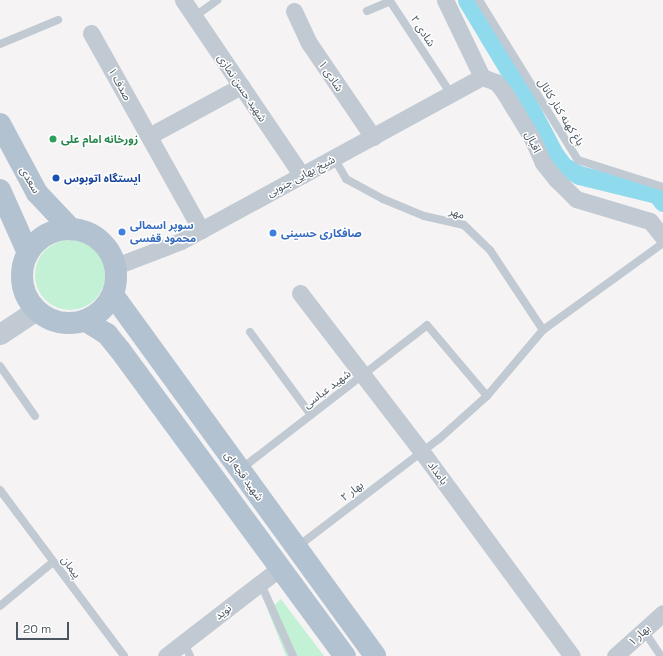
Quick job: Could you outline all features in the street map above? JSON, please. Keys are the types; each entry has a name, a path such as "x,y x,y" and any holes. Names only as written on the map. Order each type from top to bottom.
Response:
{"main road":[{"name":"سعدی","path":"0,124 37,193 71,229"},
{"path":"1,196 28,253"},
{"path":"71,229 86,232 100,240 110,252 116,266 116,281 113,295 106,306 86,321 60,323 47,318 36,310 27,298 22,283 22,268 28,253 37,241 49,233 71,229"},
{"name":"شهید قجه ای","path":"113,295 375,656"},
{"path":"86,321 107,334 120,350 345,656"}],"street":[{"name":"شهید حسن نمازی","path":"183,0 302,176"},
{"path":"445,0 482,77"},
{"name":"شادی ۱","path":"294,11 309,43 373,137"},
{"name":"صدف ۱","path":"91,33 201,230"},
{"name":"شیخ بهایی جنوبی","path":"116,266 180,241 482,77"},
{"name":"اقبال","path":"482,77 496,82 504,92 532,138 543,163 576,199 650,221 663,237"},
{"path":"149,136 241,86"},
{"name":"بامداد","path":"300,293 422,452 572,656"},
{"path":"0,334 36,310"},
{"name":"نوید","path":"166,656 187,650 260,582 280,568"},
{"name":"بهار ۱","path":"615,656 663,613"}],"lane":[{"path":"194,16 217,0"},
{"name":"باغ کهنه کنار کانال","path":"479,0 578,160 663,187"},
{"name":"شادی ۲","path":"367,11 390,1 451,94"},
{"path":"0,44 58,20"},
{"name":"مهر","path":"334,158 346,179 383,199 424,216 464,225 490,250 544,330"},
{"path":"422,452 439,439 487,396 544,330 663,243"},
{"name":"شهید عباسی","path":"240,470 427,325 487,396"},
{"path":"250,332 311,415"},
{"path":"0,366 35,416"},
{"name":"بهار ۲","path":"296,547 422,452"},
{"name":"پیمان","path":"0,490 124,656"},
{"path":"0,606 54,562"},
{"path":"260,582 293,656"},
{"path":"644,631 662,656"}],"green space":[{"path":"70,240 83,243 95,250 102,262 105,275 102,288 95,300 83,307 70,310 57,307 45,300 38,288 35,275 38,262 45,250 57,243"},
{"path":"281,599 324,656 286,656 268,611"}],"waterway":[{"path":"467,0 518,85 554,154 563,166 579,175 657,194 663,202"}],"place":[{"name":"زورخانه امام علی","path":"53,139"},
{"name":"ایستگاه اتوبوس","path":"56,178"},
{"name":"سوپر اسمالی محمود قفسی","path":"122,232"},
{"name":"صافکاری حسینی","path":"273,233"}]}
